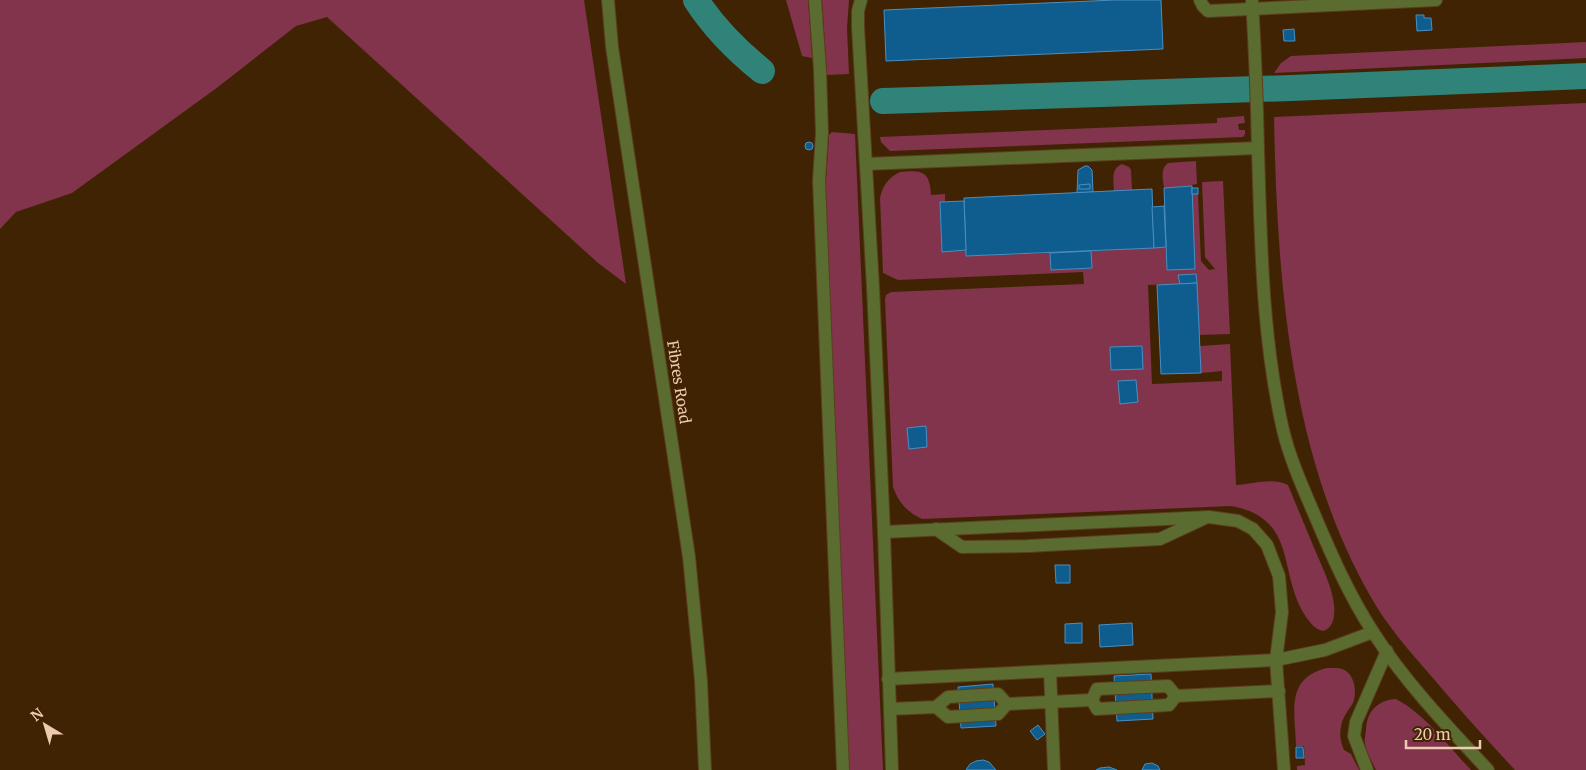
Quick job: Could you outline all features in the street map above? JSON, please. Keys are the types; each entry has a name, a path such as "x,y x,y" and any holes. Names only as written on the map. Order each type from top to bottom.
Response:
{"street":[{"name":"Fibres Road","path":"608,0 614,56 689,557 701,681 705,770"},
{"path":"815,0 822,133 819,181 843,770"},
{"path":"861,0 858,10 858,27 884,532 892,770"},
{"path":"1200,0 1208,11 1252,4 1436,0"},
{"path":"1252,4 1260,252 1265,320 1272,374 1284,432 1298,475 1336,566 1373,632 1402,671 1488,770"},
{"path":"866,164 1258,148"},
{"path":"884,532 1209,517 1238,521 1253,529 1267,545 1279,576 1282,612 1276,660 1284,770"},
{"path":"936,529 962,547 1028,546 1160,539 1209,517"},
{"path":"888,679 1276,660 1324,650 1373,632"},
{"path":"1367,770 1354,736 1356,722 1387,651"},
{"path":"1050,671 1054,770"},
{"path":"1092,700 1097,689 1159,686 1168,686 1176,696"},
{"path":"1092,700 1097,709 1169,705 1176,696 1278,691"},
{"path":"890,709 936,707 948,697 998,694 1007,704"},
{"path":"936,707 948,717 998,714 1007,704 1092,700"}],"shaded area":[{"path":"0,0 584,0 626,284 598,263 327,17 296,26 218,87 72,193 16,212 0,229"},
{"path":"786,0 808,0 812,58 802,56"},
{"path":"822,0 849,0 847,28 849,74 827,75"},
{"path":"1586,42 1586,58 1274,73 1281,63 1291,56"},
{"path":"1586,103 1586,770 1515,770 1442,689 1384,618 1348,554 1325,495 1307,434 1294,371 1285,307 1279,243 1274,117"},
{"path":"1244,116 1245,123 1238,124 1239,130 1245,130 1243,137 890,151 881,142 880,137 1217,123 1217,118"},
{"path":"832,132 855,134 883,770 849,770 824,210 829,135"},
{"path":"1196,161 1197,184 1164,188 1163,171 1165,165 1168,163"},
{"path":"1122,164 1131,170 1132,190 1114,191 1114,172"},
{"path":"900,172 919,172 927,177 931,195 945,194 945,202 940,203 942,251 966,250 967,256 1050,253 1051,270 1092,268 1091,251 1166,247 1167,270 1192,194 1198,194 1201,261 1209,270 1215,269 1205,257 1202,182 1223,181 1230,334 1199,335 1196,274 1178,275 1180,284 1148,285 1152,384 1222,381 1222,371 1201,373 1200,346 1230,344 1236,485 1276,481 1288,485 1331,591 1334,613 1330,627 1323,631 1320,630 1313,626 1306,617 1297,600 1277,535 1267,522 1253,512 1231,506 922,519 904,506 893,487 886,295 891,292 1084,284 1083,272 898,280 883,273 880,198 887,182"},
{"path":"1327,668 1344,670 1353,681 1354,699 1345,715 1340,736 1344,750 1351,754 1359,770 1297,770 1297,766 1305,765 1304,746 1296,746 1295,698 1298,688 1304,680 1314,673"},
{"path":"1396,699 1427,722 1471,770 1376,770 1365,744 1367,723 1371,712 1379,704"}],"building":[{"path":"1115,0 1161,0 1163,49 886,61 884,10"},
{"path":"1416,15 1424,15 1424,18 1431,18 1432,30 1417,31"},
{"path":"1294,29 1295,41 1284,41 1283,30"},
{"path":"809,142 813,146 809,150 805,146"},
{"path":"1085,166 1092,170 1093,192 1077,193 1078,170"},
{"path":"1090,184 1090,189 1079,189 1079,185"},
{"path":"1192,186 1195,269 1167,270 1164,188"},
{"path":"1192,188 1198,188 1198,194 1192,194"},
{"path":"1152,189 1154,248 966,256 964,198"},
{"path":"964,201 966,250 942,252 940,202"},
{"path":"1164,206 1166,247 1154,248 1152,207"},
{"path":"1091,251 1092,268 1051,270 1050,253"},
{"path":"1196,274 1197,283 1180,284 1178,275"},
{"path":"1197,283 1201,373 1161,374 1157,285"},
{"path":"1142,346 1143,369 1111,370 1110,347"},
{"path":"1136,380 1138,402 1120,404 1118,381"},
{"path":"926,426 927,447 909,449 907,428"},
{"path":"1055,565 1070,565 1070,583 1056,583"},
{"path":"1082,623 1082,643 1065,643 1065,624"},
{"path":"1132,623 1133,645 1100,647 1099,625"},
{"path":"1151,674 1153,719 1117,721 1114,676"},
{"path":"993,684 996,726 961,728 958,687"},
{"path":"1038,725 1045,734 1037,740 1030,731"},
{"path":"1296,747 1303,747 1304,758 1296,758"},
{"path":"983,760 989,762 996,770 966,770 970,764"},
{"path":"1152,763 1158,766 1160,770 1142,770 1145,764"},
{"path":"1109,767 1117,770 1096,770 1100,768"}],"waterway":[{"path":"696,0 726,38 762,71"},
{"path":"883,101 1291,88 1586,76"}]}
